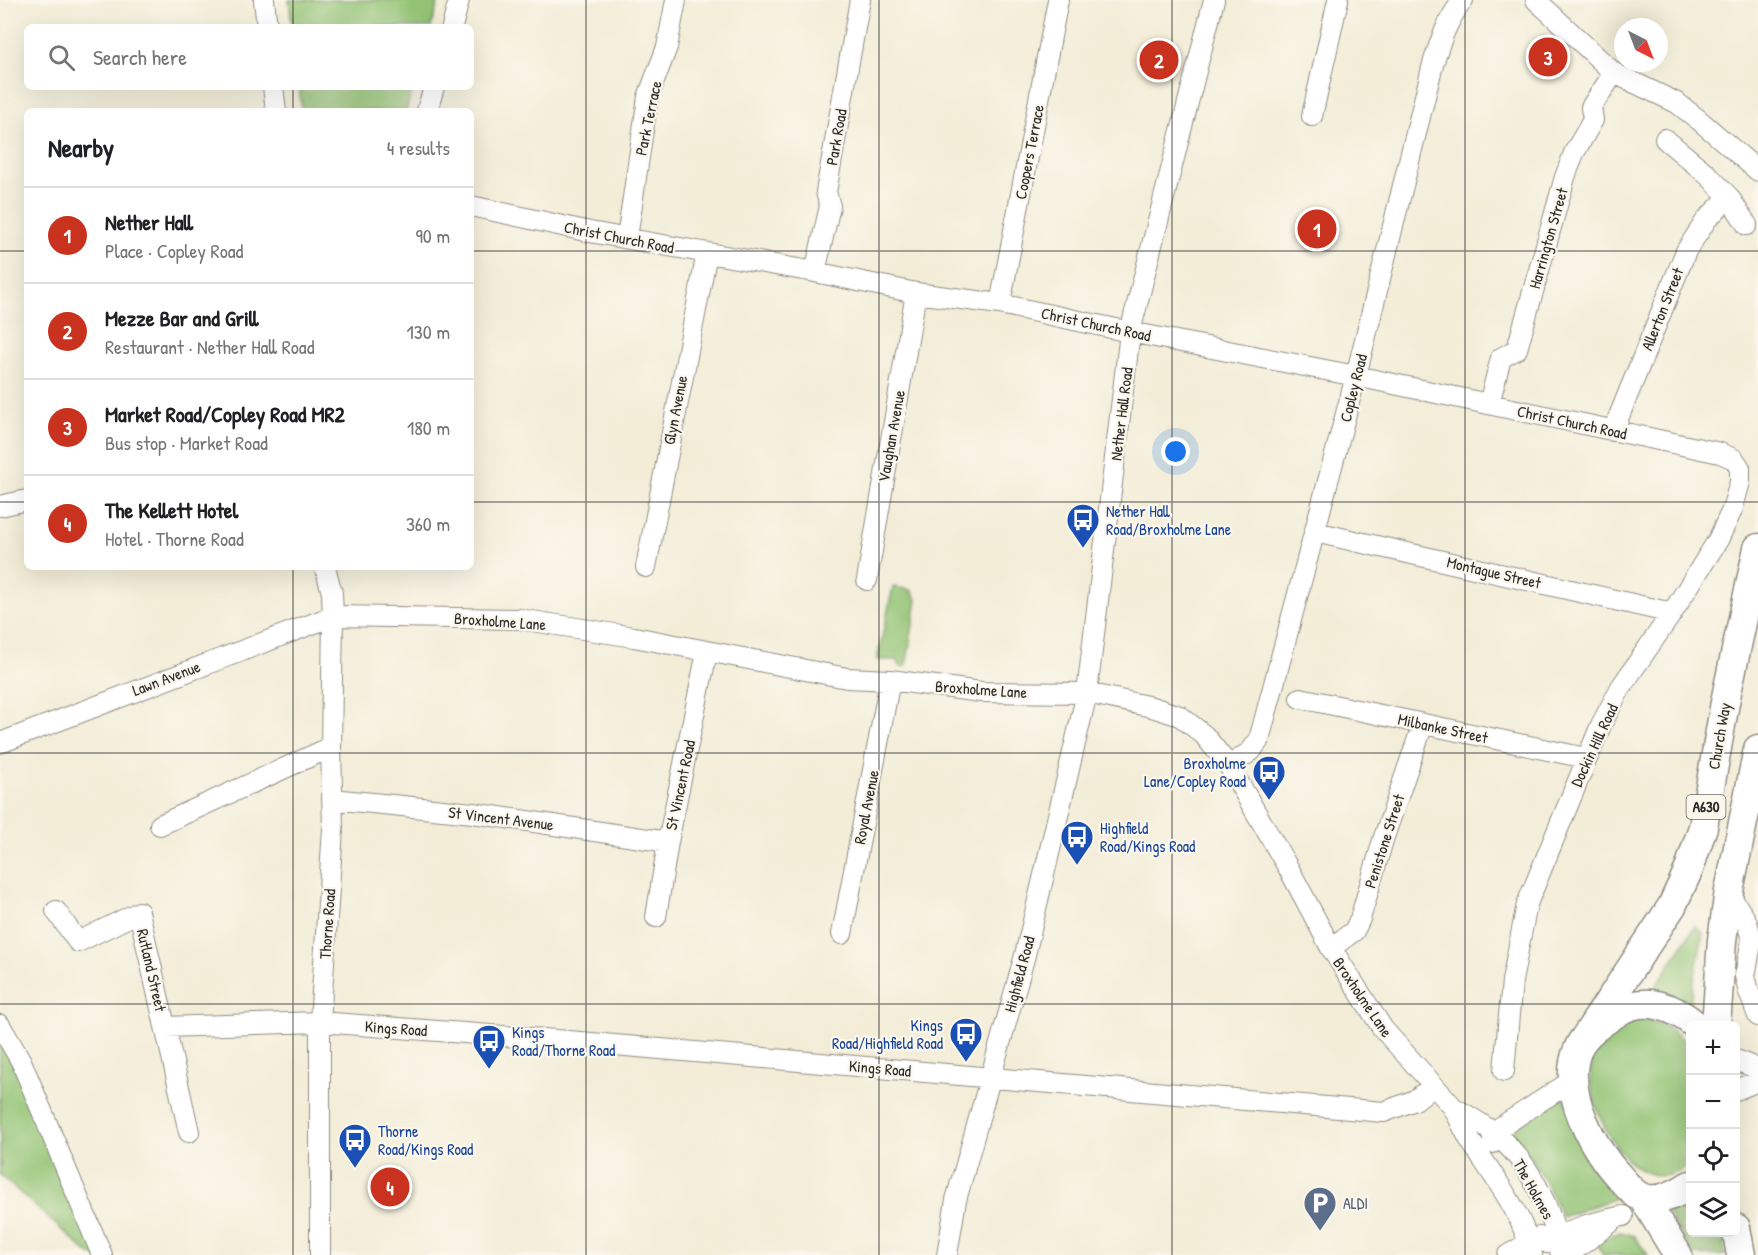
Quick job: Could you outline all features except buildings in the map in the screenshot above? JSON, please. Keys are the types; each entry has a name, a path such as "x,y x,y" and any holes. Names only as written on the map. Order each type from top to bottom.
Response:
{"highway":[{"name":"Church Way","path":"1584,1039 1672,906 1689,869 1703,827 1726,697 1758,548"},
{"name":"A630","path":"1716,1021 1719,962 1729,894 1758,749"},
{"path":"1634,1207 1637,1195 1611,1169 1581,1114 1573,1080 1578,1048 1584,1039 1605,1020 1624,1008 1642,1002 1679,1012 1691,1021"},
{"path":"1634,1207 1671,1196 1686,1187"},
{"path":"1634,1207 1678,1255"},
{"path":"1738,1237 1741,1255"}],"street":[{"path":"264,0 267,24"},
{"path":"453,24 459,0"},
{"name":"Park Terrace","path":"627,238 648,97 667,47 676,0"},
{"name":"Park Road","path":"814,272 830,206 826,192 860,0"},
{"name":"Coopers Terrace","path":"1000,304 1058,0"},
{"name":"Nether Hall Road","path":"1087,693 1130,332 1214,0"},
{"path":"1312,116 1338,0"},
{"name":"Copley Road","path":"1228,766 1251,751 1259,740 1356,376 1433,64 1441,38 1454,10 1463,0"},
{"path":"1536,0 1614,73 1677,103 1758,171"},
{"name":"Harrington Street","path":"1489,404 1501,358 1517,349 1562,185 1574,153 1593,120 1591,107 1614,73"},
{"path":"273,90 276,108"},
{"path":"428,108 433,90"},
{"path":"1665,139 1708,175 1729,198 1747,225"},
{"path":"1723,141 1758,188"},
{"name":"Allerton Street","path":"1613,431 1686,251 1707,219 1729,198"},
{"name":"Christ Church Road","path":"474,207 706,254 814,272 916,293 1000,304 1720,453"},
{"name":"Glyn Avenue","path":"646,567 706,254"},
{"name":"Vaughan Avenue","path":"867,580 916,293"},
{"name":"Dockin Hill Road","path":"1504,1071 1512,981 1527,904 1586,758 1621,687 1672,613 1718,540 1732,510 1740,482 1740,468 1734,459 1720,453"},
{"path":"0,506 24,501"},
{"name":"Montague Street","path":"1315,532 1672,613"},
{"name":"Thorne Road","path":"320,1255 320,1022 333,829 331,747 333,616 332,593 325,570"},
{"name":"Thorne Road","path":"332,593 337,570"},
{"name":"Broxholme Lane","path":"333,616 519,619 634,637 847,678 890,680 981,692 1087,693 1152,707 1180,716 1203,735 1228,766 1290,871 1331,948 1383,1029 1433,1086"},
{"name":"Lawn Avenue","path":"0,743 333,616"},
{"name":"St Vincent Road","path":"656,917 668,842 707,652"},
{"name":"Royal Avenue","path":"842,934 890,680"},
{"name":"Highfield Road","path":"948,1255 956,1200 1025,955 1087,693"},
{"name":"Milbanke Street","path":"1300,698 1586,758"},
{"name":"Penistone Street","path":"1331,948 1354,931 1360,919 1384,837 1423,724"},
{"path":"160,825 331,747"},
{"name":"St Vincent Avenue","path":"332,799 493,815 668,842"},
{"path":"1729,894 1746,920 1752,939 1745,976 1758,1016"},
{"name":"Rutland Street","path":"56,911 78,942 139,912 189,1132"},
{"name":"Kings Road","path":"320,1022 1384,1112 1415,1100 1433,1086"},
{"name":"Rutland Street","path":"165,1027 320,1022"},
{"path":"0,1025 21,1061 102,1255"},
{"path":"1740,1062 1758,1069"},
{"path":"1493,1132 1573,1080"},
{"path":"1740,1088 1758,1081"},
{"name":"The Holmes","path":"1433,1086 1453,1107 1493,1132 1522,1162 1539,1193 1557,1240"},
{"name":"The Holmes","path":"1453,1107 1470,1140 1500,1182 1516,1212 1531,1252"},
{"name":"The Holmes","path":"1493,1132 1493,1150 1500,1182"},
{"path":"1508,1255 1531,1252 1581,1226 1634,1207"},
{"path":"1568,1255 1634,1207"}],"green space":[{"path":"289,0 439,0 432,24 292,24"},
{"path":"299,90 412,90 407,108 302,108"},
{"path":"893,587 911,590 917,600 906,667 900,666 897,660 877,660"},
{"path":"1695,926 1703,933 1690,1002 1664,992 1653,991"},
{"path":"1641,1018 1656,1023 1681,1037 1686,1043 1686,1166 1668,1175 1647,1173 1627,1159 1611,1138 1599,1113 1592,1087 1591,1063 1598,1044 1607,1035"},
{"path":"0,1025 102,1255 90,1255 0,1175"},
{"path":"1563,1095 1590,1161 1616,1198 1562,1217 1540,1173 1512,1132"},
{"path":"1686,1204 1686,1237 1723,1237 1725,1255 1694,1255 1667,1211"},
{"path":"1620,1232 1634,1236 1648,1255 1603,1255 1596,1242"}],"place":[{"name":"Market Road/Copley Road MR2","path":"1548,57"},
{"name":"Mezze Bar and Grill","path":"1159,60"},
{"name":"Nether Hall","path":"1317,229"},
{"name":"Nether Hall Road/Broxholme Lane","path":"1083,549"},
{"name":"Broxholme Lane/Copley Road","path":"1269,801"},
{"name":"Highfield Road/Kings Road","path":"1077,866"},
{"name":"Kings Road/Highfield Road","path":"966,1063"},
{"name":"Kings Road/Thorne Road","path":"489,1070"},
{"name":"Thorne Road/Kings Road","path":"355,1169"},
{"name":"The Kellett Hotel","path":"390,1187"},
{"name":"ALDI","path":"1320,1232"}]}
